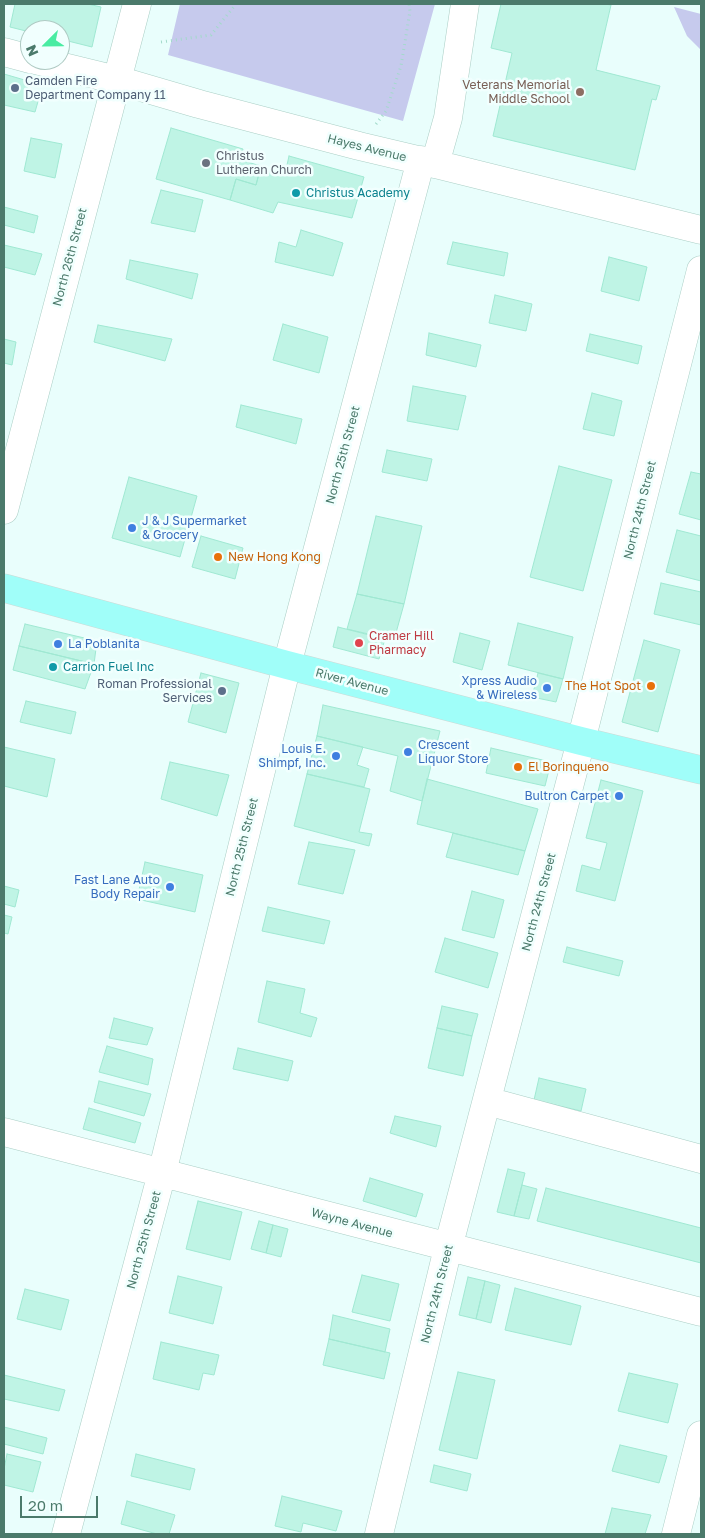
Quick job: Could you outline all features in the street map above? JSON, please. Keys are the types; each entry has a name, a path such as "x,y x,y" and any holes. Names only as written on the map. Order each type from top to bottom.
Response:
{"main road":[{"name":"River Avenue","path":"4,588 286,665 701,770"}],"street":[{"name":"North 26th Street","path":"4,510 137,4"},
{"name":"North 25th Street","path":"66,1534 162,1173 286,665 428,162 448,118 465,4"},
{"path":"4,52 20,56"},
{"name":"Hayes Avenue","path":"70,69 360,146 701,230"},
{"name":"North 24th Street","path":"379,1534 448,1248 581,741 701,270"},
{"path":"487,1101 701,1159"},
{"name":"Wayne Avenue","path":"4,1132 701,1312"},
{"path":"676,1534 701,1435"}],"path":[{"path":"161,42 211,34 236,4"},
{"path":"360,146 386,111 401,66 410,11 409,4"}],"shaded area":[{"path":"180,4 435,4 403,121 168,55"},
{"path":"674,7 701,14 701,50 687,36"}],"building":[{"path":"15,4 88,4 101,7 92,47 70,42 70,20 20,20 20,30 10,27"},
{"name":"Veterans Memorial Middle School","path":"501,4 611,5 596,70 660,86 656,100 652,99 635,170 493,136 512,53 491,48"},
{"name":"Camden Fire Department Company 11","path":"4,74 28,81 26,95 39,98 35,112 4,105"},
{"name":"Christus Lutheran Church","path":"171,128 243,149 240,160 261,166 256,185 236,179 230,200 156,179"},
{"path":"31,138 62,144 55,178 24,171"},
{"name":"Christus Academy","path":"289,156 364,177 352,218 278,202 273,213 230,200 236,179 256,185 261,166 285,174"},
{"path":"161,190 203,200 195,232 151,223"},
{"path":"4,207 38,216 34,233 4,225"},
{"path":"301,230 343,243 333,276 275,262 279,242 296,247"},
{"path":"453,242 508,253 504,276 447,264"},
{"path":"4,245 42,254 35,275 4,267"},
{"path":"609,257 647,267 639,301 601,291"},
{"path":"130,260 198,274 192,299 126,279"},
{"path":"495,295 532,304 526,331 489,323"},
{"path":"283,324 328,337 319,373 273,360"},
{"path":"98,325 172,339 165,361 94,342"},
{"path":"429,333 481,345 476,367 426,355"},
{"path":"590,334 642,346 638,364 586,351"},
{"path":"4,339 16,342 12,365 4,363"},
{"path":"413,386 466,396 458,430 407,421"},
{"path":"592,393 622,401 614,436 583,429"},
{"path":"241,405 302,419 296,444 236,427"},
{"path":"387,450 432,459 427,481 382,472"},
{"path":"559,466 612,480 583,591 530,577"},
{"path":"691,472 701,474 701,520 679,514"},
{"path":"129,477 197,496 180,557 112,538"},
{"path":"376,516 422,526 404,604 357,594"},
{"path":"677,530 701,536 701,581 666,572"},
{"name":"New Hong Kong","path":"201,536 243,548 235,579 192,567"},
{"path":"661,583 701,592 701,625 654,614"},
{"path":"357,594 404,604 394,640 347,629"},
{"path":"518,623 573,637 563,679 508,665"},
{"name":"La Poblanita","path":"25,624 97,641 94,664 19,646"},
{"name":"Cramer Hill Pharmacy","path":"338,627 385,639 379,659 333,647"},
{"path":"460,633 490,641 482,670 453,662"},
{"name":"The Hot Spot","path":"644,640 680,650 658,732 622,722"},
{"name":"Carrion Fuel Inc","path":"19,646 94,664 85,689 13,670"},
{"path":"201,673 239,683 226,733 188,722"},
{"name":"Xpress Audio & Wireless","path":"538,673 563,679 556,702 532,697"},
{"path":"26,701 76,712 71,734 20,722"},
{"name":"Crescent Liquor Store","path":"323,705 440,731 422,801 390,791 398,756 317,736"},
{"name":"Louis E. Shimpf, Inc.","path":"317,736 363,747 357,765 369,769 364,787 307,774"},
{"path":"4,747 55,759 47,797 4,786"},
{"name":"El Borinqueno","path":"491,748 551,762 545,786 486,773"},
{"path":"170,762 229,775 217,816 161,799"},
{"path":"307,774 370,789 359,832 372,834 369,846 294,826"},
{"path":"427,779 538,809 525,851 417,824"},
{"path":"601,780 643,791 615,901 576,891 582,865 600,870 607,843 586,838"},
{"path":"453,833 525,851 518,875 446,857"},
{"path":"309,842 355,850 343,894 298,884"},
{"name":"Fast Lane Auto Body Repair","path":"145,862 203,875 195,912 137,899"},
{"path":"4,886 19,890 15,907 4,904"},
{"path":"472,891 504,900 494,938 462,930"},
{"path":"268,907 330,921 324,944 262,931"},
{"path":"4,915 12,917 8,934 4,933"},
{"path":"445,938 498,953 488,988 435,972"},
{"path":"567,947 623,961 619,976 563,962"},
{"path":"267,981 305,989 300,1013 317,1018 311,1037 258,1022"},
{"path":"442,1006 478,1014 472,1036 437,1028"},
{"path":"114,1018 153,1028 147,1045 109,1038"},
{"path":"437,1028 472,1036 463,1076 428,1068"},
{"path":"107,1046 153,1059 148,1085 99,1072"},
{"path":"238,1048 293,1061 288,1081 233,1069"},
{"path":"539,1078 586,1089 581,1111 534,1100"},
{"path":"99,1081 151,1094 144,1116 94,1102"},
{"path":"89,1108 141,1123 135,1143 83,1129"},
{"path":"395,1116 441,1126 436,1147 390,1133"},
{"path":"508,1169 525,1173 514,1216 497,1212"},
{"path":"370,1178 423,1194 416,1217 363,1201"},
{"path":"522,1185 537,1189 529,1219 514,1216"},
{"path":"546,1188 701,1228 701,1263 537,1221"},
{"path":"198,1201 242,1212 230,1260 186,1249"},
{"path":"259,1221 273,1225 266,1253 251,1249"},
{"path":"273,1225 288,1229 281,1257 266,1253"},
{"path":"362,1275 399,1284 390,1321 352,1312"},
{"path":"178,1276 222,1287 213,1324 169,1313"},
{"path":"468,1277 485,1281 476,1319 459,1315"},
{"path":"485,1281 500,1285 491,1323 476,1319"},
{"path":"515,1288 581,1306 571,1345 505,1330"},
{"path":"25,1289 69,1300 61,1330 17,1319"},
{"path":"333,1315 390,1329 385,1352 329,1339"},
{"path":"329,1339 390,1353 384,1379 323,1365"},
{"path":"161,1342 219,1355 214,1375 203,1373 199,1390 153,1379"},
{"path":"458,1372 495,1380 477,1459 439,1450"},
{"path":"629,1373 678,1384 668,1423 618,1411"},
{"path":"4,1375 65,1390 59,1411 4,1399"},
{"path":"4,1427 47,1438 43,1454 4,1444"},
{"path":"620,1445 667,1456 659,1483 612,1471"},
{"path":"7,1454 41,1462 33,1492 4,1485 4,1469"},
{"path":"136,1454 195,1469 190,1490 131,1476"},
{"path":"434,1465 471,1474 467,1491 430,1482"},
{"path":"282,1496 342,1511 336,1531 303,1523 301,1532 275,1526"},
{"path":"127,1501 175,1515 169,1534 157,1534 121,1524"},
{"path":"612,1508 651,1515 645,1534 605,1534"}],"place":[{"name":"Camden Fire Department Company 11","path":"15,88"},
{"name":"Veterans Memorial Middle School","path":"580,92"},
{"name":"Christus Lutheran Church","path":"206,163"},
{"name":"Christus Academy","path":"296,193"},
{"name":"J & J Supermarket & Grocery","path":"132,528"},
{"name":"New Hong Kong","path":"218,557"},
{"name":"Cramer Hill Pharmacy","path":"359,643"},
{"name":"La Poblanita","path":"58,644"},
{"name":"Carrion Fuel Inc","path":"53,667"},
{"name":"The Hot Spot","path":"651,686"},
{"name":"Xpress Audio & Wireless","path":"547,688"},
{"name":"Roman Professional Services","path":"222,691"},
{"name":"Crescent Liquor Store","path":"408,752"},
{"name":"Louis E. Shimpf, Inc.","path":"336,756"},
{"name":"El Borinqueno","path":"518,767"},
{"name":"Bultron Carpet","path":"619,796"},
{"name":"Fast Lane Auto Body Repair","path":"170,887"}]}
